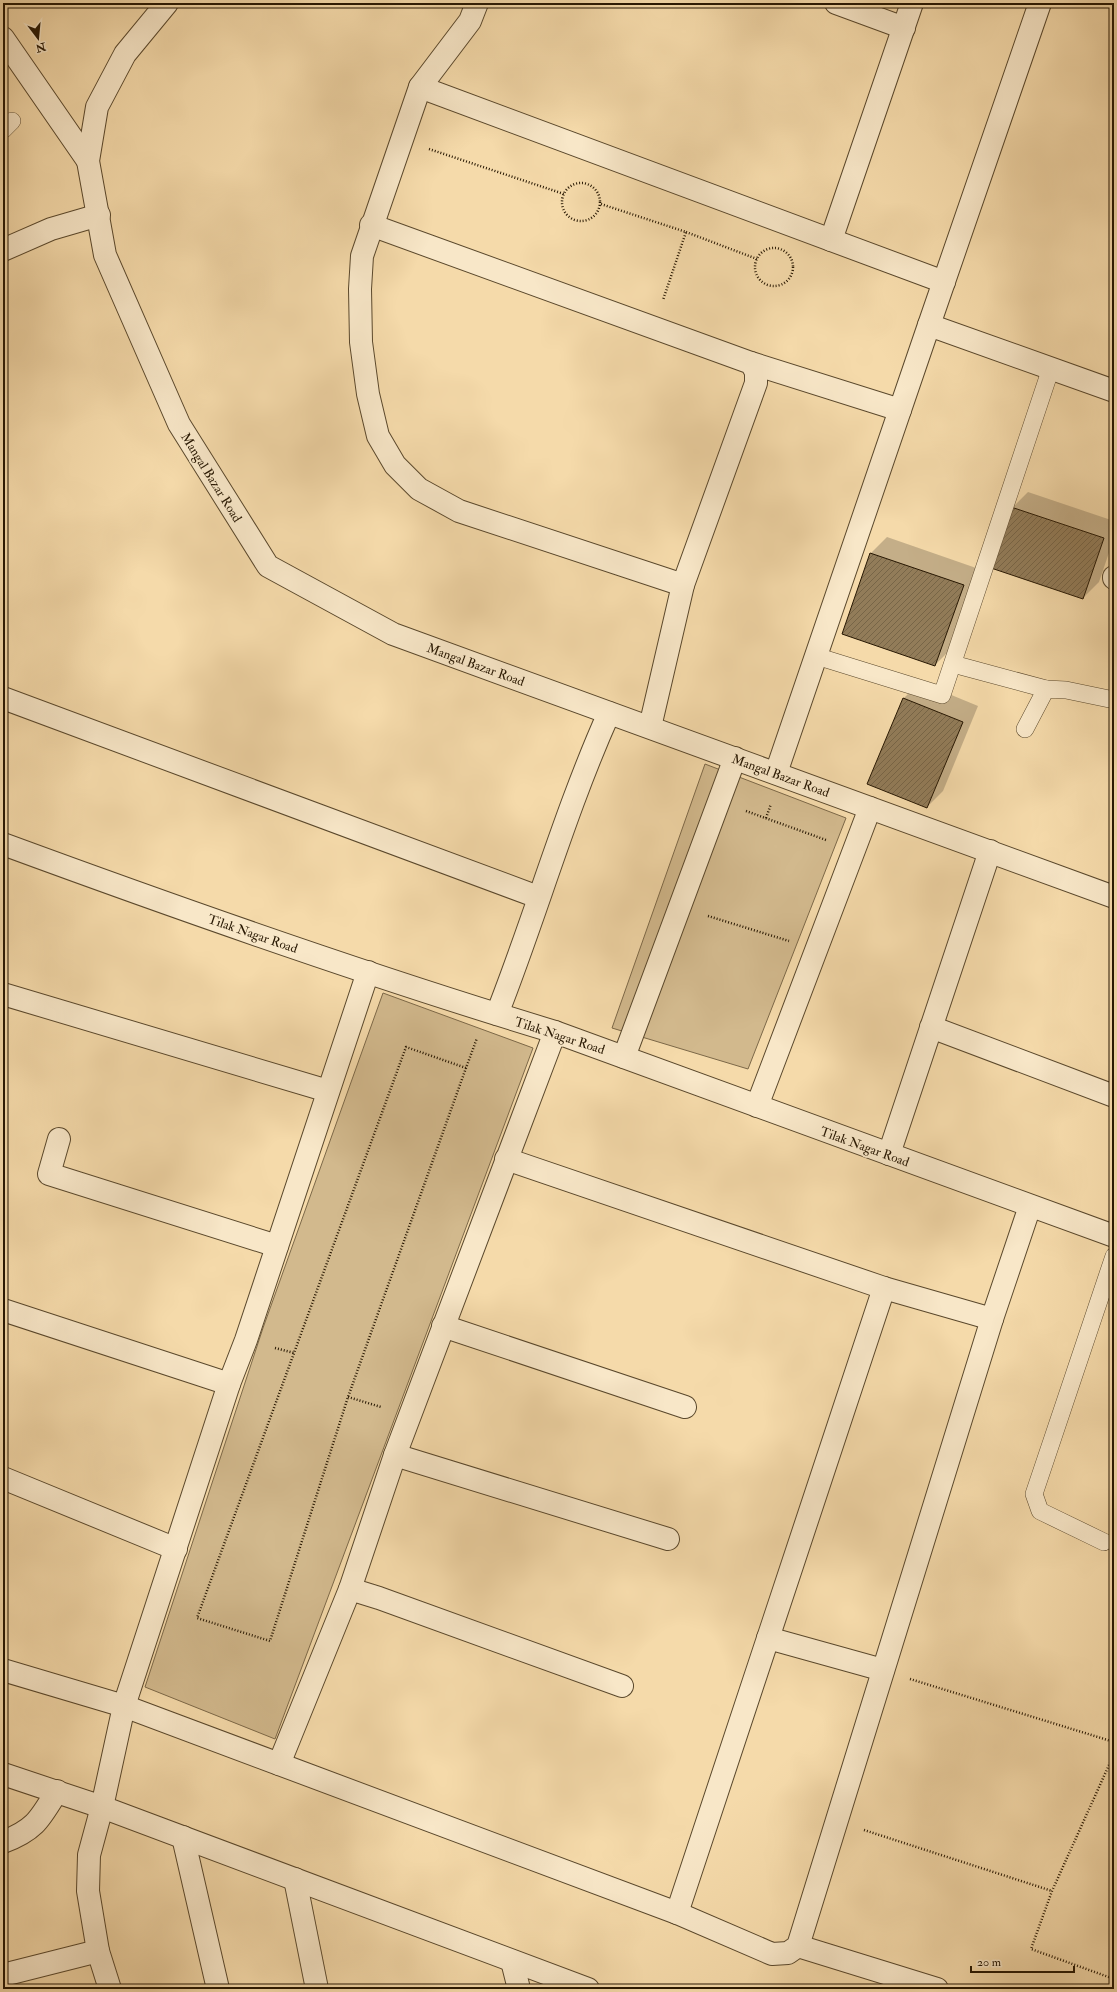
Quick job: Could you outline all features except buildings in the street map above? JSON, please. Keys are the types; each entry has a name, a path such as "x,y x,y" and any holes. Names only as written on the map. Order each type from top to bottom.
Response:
{"street":[{"name":"Mangal Bazar Road","path":"167,3 125,54 97,107 88,161 106,255 179,424 268,566 394,634 1114,896"},
{"path":"477,3 470,21 420,87 371,225 362,256 360,289 361,342 368,394 378,436 395,465 419,489 459,511 683,585"},
{"path":"836,3 904,28"},
{"path":"831,240 912,3"},
{"path":"776,773 1040,3"},
{"name":"Mangal Bazar Road","path":"3,38 88,161"},
{"path":"420,87 944,282"},
{"path":"3,250 51,229 99,216"},
{"path":"371,225 751,363 900,410"},
{"path":"929,324 1114,391"},
{"path":"650,727 683,585 756,383 756,372 751,363"},
{"path":"3,698 538,897"},
{"path":"497,1014 580,783 609,713"},
{"path":"624,1057 735,758"},
{"path":"757,1106 870,808"},
{"name":"Tilak Nagar Road","path":"3,844 157,901 368,972 555,1032 1114,1236"},
{"path":"889,1154 990,851"},
{"path":"110,1989 98,1951 88,1891 89,1855 102,1807 124,1706 229,1384 277,1246 368,972"},
{"path":"3,994 328,1091"},
{"path":"931,1027 1114,1096"},
{"path":"279,1764 350,1589 410,1415 555,1032"},
{"path":"59,1139 49,1174 277,1246"},
{"path":"506,1159 884,1288 992,1319"},
{"path":"3,1670 124,1706 677,1913 772,1954 788,1953 798,1946 992,1319 1030,1206"},
{"path":"677,1913 884,1288"},
{"path":"3,1310 229,1384"},
{"path":"444,1326 685,1407"},
{"path":"396,1455 668,1539"},
{"path":"3,1478 176,1549"},
{"path":"350,1589 379,1598 622,1686"},
{"path":"768,1638 883,1670"},
{"path":"3,1774 102,1807 588,1989"},
{"path":"3,1842 20,1836 38,1822 57,1791"},
{"path":"183,1837 218,1989"},
{"path":"295,1879 317,1989"},
{"path":"798,1946 937,1989"},
{"path":"3,1975 98,1951"},
{"path":"512,1961 519,1989"}],"lane":[{"path":"816,656 942,695 1051,368"},
{"path":"953,664 1046,689 1066,690 1114,700"},
{"path":"1025,729 1046,689"},
{"path":"1104,1542 1040,1511 1034,1494 1108,1298 1114,1256"}],"path":[{"path":"402,140 564,194"},
{"path":"584,183 589,184 598,192 600,204 595,215 590,219 577,220 566,213 563,208 564,194 572,186 584,183"},
{"path":"600,204 686,232 757,259"},
{"path":"653,327 686,232"},
{"path":"777,248 782,250 787,254 792,264 790,276 781,285 768,285 758,278 755,265 757,259 765,251 777,248"},
{"path":"745,811 833,842"},
{"path":"707,916 796,942"},
{"path":"406,1047 466,1068 348,1397 270,1641 197,1618 406,1047"},
{"path":"348,1397 410,1415"},
{"path":"883,1670 1114,1742"},
{"path":"1114,1754 1052,1891 1031,1949 1114,1979"},
{"path":"836,1821 1052,1891"}],"shaded area":[{"path":"705,764 846,818 748,1069 612,1028"},
{"path":"383,993 533,1048 275,1739 145,1687 263,1328"}]}
